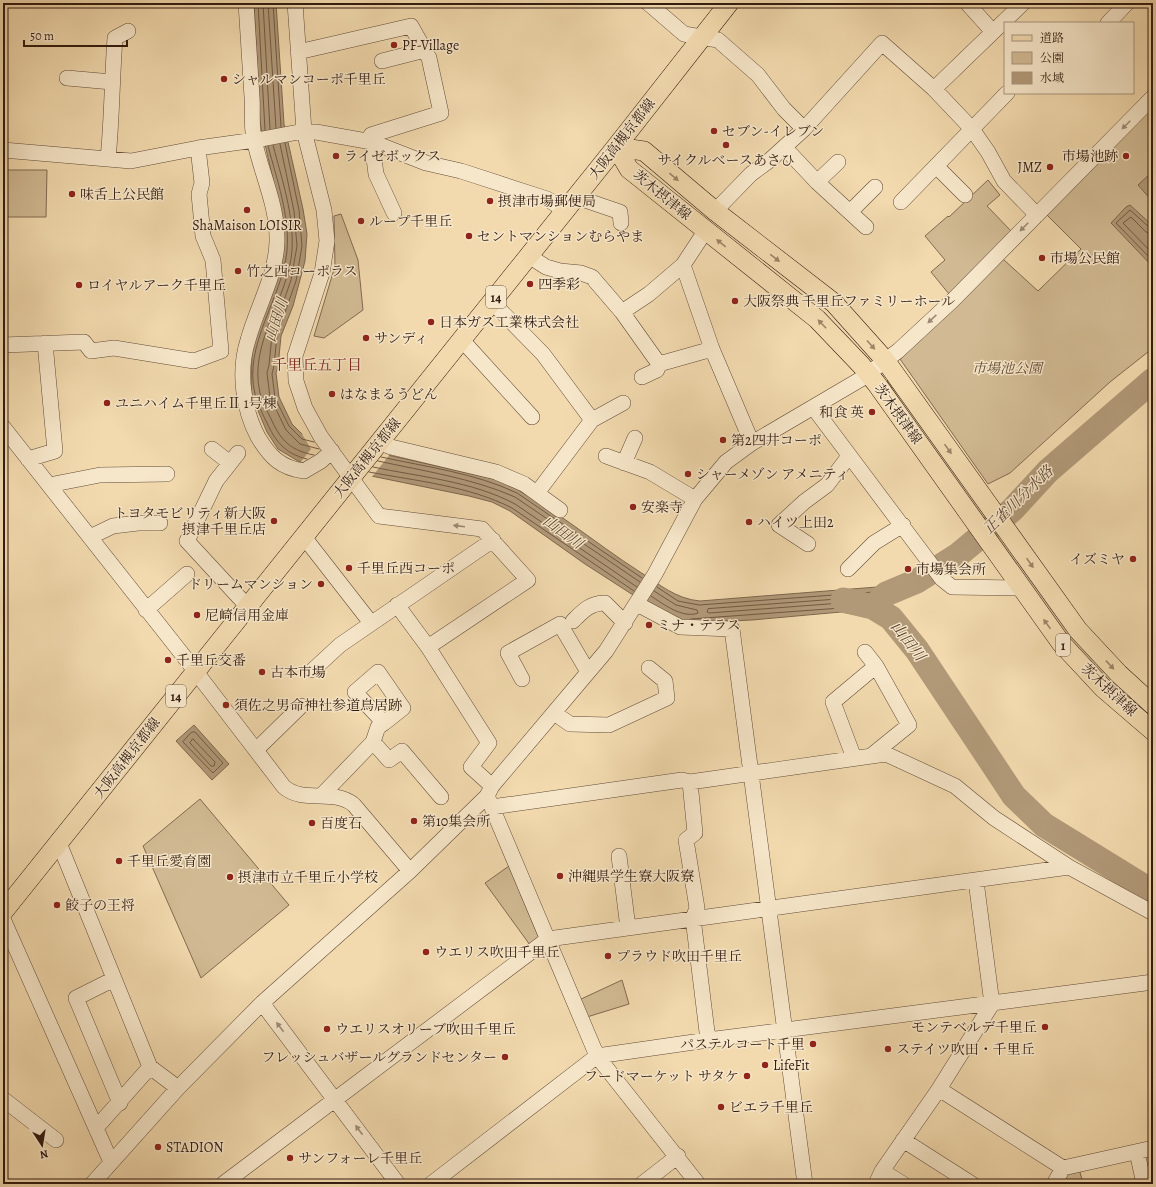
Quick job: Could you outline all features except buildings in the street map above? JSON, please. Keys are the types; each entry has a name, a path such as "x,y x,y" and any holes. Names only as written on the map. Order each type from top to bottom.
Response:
{"main road":[{"name":"大阪高槻京都線","path":"3,912 378,445 461,339 571,204 729,3"},
{"name":"茨木摂津線","path":"616,147 644,151 715,211 834,303 885,360 1078,630 1119,674 1153,705"},
{"name":"茨木摂津線","path":"616,147 629,169 817,319 869,374 1061,643 1103,688 1153,731"}],"street":[{"path":"246,3 258,139 272,204 277,242 271,276 247,341 244,365 244,390 252,424 265,448 278,462 290,469 304,471 312,467 332,451"},
{"path":"295,3 298,52 298,132 324,210 327,241 322,273 295,356 296,380 305,408 321,437 350,479 379,516 482,529 528,580 428,647"},
{"path":"648,3 684,34 718,40 758,75 784,109 804,129"},
{"path":"967,3 993,32"},
{"path":"934,89 1023,3"},
{"path":"1109,22 1127,3"},
{"path":"298,52 411,26 429,58 441,113 371,135 376,174 394,213"},
{"path":"108,159 112,124 112,82 115,38 128,32"},
{"path":"715,211 751,174 785,148 804,129 882,43 934,89 972,129 988,152 1004,181 1037,215"},
{"path":"382,61 425,50"},
{"path":"67,78 112,82"},
{"path":"901,202 1006,94"},
{"path":"95,1182 111,1162 178,1088 262,1003 410,871 490,796 554,713 606,651 655,574 695,499 726,462 752,443 869,374 953,300 1153,97"},
{"path":"3,150 64,154 131,161 198,148 298,132 372,142 426,163 461,170 547,199 620,212 622,223"},
{"path":"3,345 84,342 91,350 114,348 194,361 221,351 213,260 203,236 199,194 202,183 198,148"},
{"path":"785,148 817,182 866,227"},
{"path":"817,182 838,162"},
{"path":"936,166 966,195"},
{"path":"850,212 875,187"},
{"path":"622,312 649,294 683,265 706,230"},
{"path":"529,256 546,267 560,271 582,273 592,277 622,312 659,364"},
{"path":"683,265 712,349 752,443"},
{"path":"492,302 543,354 592,420"},
{"path":"461,339 532,416"},
{"path":"28,458 55,451 45,343"},
{"path":"659,364 712,349"},
{"path":"642,377 657,370 659,364"},
{"path":"537,493 592,420 622,403"},
{"path":"813,407 942,579 952,587 1021,588"},
{"path":"3,427 284,787 290,792 297,794 339,797 347,800 354,806 410,871"},
{"path":"624,463 634,438"},
{"path":"378,445 496,472 524,484 560,510"},
{"path":"212,449 234,458 216,481 186,541 248,607"},
{"path":"606,456 650,472 695,499"},
{"path":"808,544 779,525 804,502 827,485 849,456"},
{"path":"49,485 100,475 167,474"},
{"path":"90,537 113,526 138,523 160,524"},
{"path":"848,569 874,543 903,525"},
{"path":"304,537 371,623"},
{"path":"313,670 338,649 340,645 493,540"},
{"path":"146,610 187,574"},
{"path":"573,621 586,608 596,603 605,603 625,623"},
{"path":"637,604 680,627 732,629 770,907 784,1030 805,1184"},
{"path":"397,605 428,647 489,743 471,767 490,796 597,1056 678,1156 698,1184"},
{"path":"522,679 508,653 560,624 588,672"},
{"path":"865,652 876,666 909,725 872,756"},
{"path":"854,758 833,702 876,666"},
{"path":"554,713 570,724 609,724 667,698 665,681 649,668"},
{"path":"256,750 301,706"},
{"path":"321,796 373,742 378,727 384,723"},
{"path":"373,742 389,760 402,750 441,797"},
{"path":"490,796 682,780 690,782 886,754 955,786 994,818 1069,867 1153,913"},
{"path":"690,782 695,833 686,840 697,908 693,918 708,1040"},
{"path":"59,843 150,1067 178,1088"},
{"path":"619,856 628,928"},
{"path":"223,1184 548,939 770,907 976,881 1069,867"},
{"path":"903,1184 879,1177 939,1089 992,1004 976,881"},
{"path":"3,919 111,1162"},
{"path":"114,979 76,998 120,1102"},
{"path":"431,1184 597,1056 708,1040 1153,982"},
{"path":"262,1003 336,1099 398,1184"},
{"path":"96,1128 150,1067"},
{"path":"939,1089 1063,1168 1153,1148"},
{"path":"3,1099 56,1140"},
{"path":"903,1140 972,1184"},
{"path":"1137,1152 1144,1184"},
{"path":"642,1184 678,1156"},
{"path":"1054,1184 1063,1168"}],"green space":[{"name":"市場池公園","path":"1153,104 1153,348 1110,382 1010,473 988,484 900,359 1003,259 1038,291 1081,249 1045,213"},
{"path":"3,170 47,170 46,217 3,217"},
{"path":"988,180 1000,195 987,206 1012,232 949,294 931,272 945,260 925,236 948,216 949,217"},
{"path":"341,214 358,260 363,310 324,338 314,336 335,266 334,216"},
{"path":"889,379 1069,632 1125,692 1149,714 1148,716 1122,695 1069,639 945,467 887,381"},
{"path":"200,799 289,905 201,978 143,846"},
{"path":"509,866 539,938 530,945 485,883"},
{"path":"622,980 629,1004 587,1017 579,1000"},
{"path":"1079,1168 1083,1184 1062,1184 1068,1174"}],"water":[{"path":"254,3 276,3 284,124 303,209 307,234 305,261 293,306 281,336 276,373 279,397 292,424 304,436 498,480 517,489 553,511 661,586 675,594 691,600 700,601 877,587 885,597 869,617 841,612 752,620 688,623 661,613 585,564 510,511 492,502 298,461 278,449 267,432 251,394 252,351 280,209 260,123"},
{"path":"1153,171 1153,202 1138,185"},
{"path":"1130,205 1153,226 1153,267 1111,223 1126,207"},
{"path":"194,725 229,764 212,780 176,741"}],"pier":[{"path":"302,434 391,453 371,478 299,464 311,449"}],"waterway":[{"name":"正雀川分水路","path":"873,607 886,594 917,581 958,555 1012,510 1048,471 1153,380"},
{"name":"山田川","path":"843,600 873,607 891,618 917,650 1014,796 1044,825 1153,892"}],"place":[{"name":"PF-Village","path":"394,45"},
{"name":"シャルマンコーポ千里丘","path":"224,79"},
{"name":"セブン-イレブン","path":"714,131"},
{"name":"サイクルベースあさひ","path":"726,145"},
{"name":"ライゼボックス","path":"336,156"},
{"name":"市場池跡","path":"1126,156"},
{"name":"JMZ","path":"1050,167"},
{"name":"味舌上公民館","path":"72,194"},
{"name":"摂津市場郵便局","path":"490,201"},
{"name":"ShaMaison LOISIR","path":"247,210"},
{"name":"ループ千里丘","path":"361,221"},
{"name":"セントマンションむらやま","path":"469,236"},
{"name":"市場公民館","path":"1042,258"},
{"name":"竹之西コーポラス","path":"238,271"},
{"name":"四季彩","path":"530,284"},
{"name":"ロイヤルアーク千里丘","path":"79,285"},
{"name":"大阪祭典 千里丘ファミリーホール","path":"735,301"},
{"name":"日本ガス工業株式会社","path":"431,322"},
{"name":"サンディ","path":"366,338"},
{"name":"はなまるうどん","path":"332,394"},
{"name":"ユニハイム千里丘Ⅱ 1号棟","path":"107,403"},
{"name":"和食 英","path":"872,412"},
{"name":"第2四井コーポ","path":"723,440"},
{"name":"シャーメゾン アメニティ","path":"688,474"},
{"name":"安楽寺","path":"633,507"},
{"name":"トヨタモビリティ新大阪 摂津千里丘店","path":"274,521"},
{"name":"ハイツ上田2","path":"749,522"},
{"name":"イズミヤ","path":"1133,559"},
{"name":"千里丘西コーポ","path":"349,568"},
{"name":"市場集会所","path":"908,569"},
{"name":"ドリームマンション","path":"321,584"},
{"name":"尼崎信用金庫","path":"197,615"},
{"name":"ミナ・テラス","path":"649,625"},
{"name":"千里丘交番","path":"168,660"},
{"name":"古本市場","path":"262,672"},
{"name":"須佐之男命神社参道鳥居跡","path":"226,705"},
{"name":"第10集会所","path":"414,821"},
{"name":"百度石","path":"312,823"},
{"name":"千里丘愛育園","path":"119,861"},
{"name":"沖縄県学生寮大阪寮","path":"560,876"},
{"name":"摂津市立千里丘小学校","path":"230,877"},
{"name":"餃子の王将","path":"57,905"},
{"name":"ウエリス吹田千里丘","path":"426,952"},
{"name":"プラウド吹田千里丘","path":"608,956"},
{"name":"モンテベルデ千里丘","path":"1045,1027"},
{"name":"ウエリスオリーブ吹田千里丘","path":"327,1029"},
{"name":"パステルコート千里","path":"813,1044"},
{"name":"ステイツ吹田・千里丘","path":"888,1049"},
{"name":"フレッシュバザールグランドセンター","path":"505,1057"},
{"name":"LifeFit","path":"765,1065"},
{"name":"フードマーケット サタケ","path":"747,1076"},
{"name":"ビエラ千里丘","path":"721,1107"},
{"name":"STADION","path":"158,1147"},
{"name":"サンフォーレ千里丘","path":"290,1158"}],"district":[{"name":"千里丘五丁目","path":"317,365"}]}
